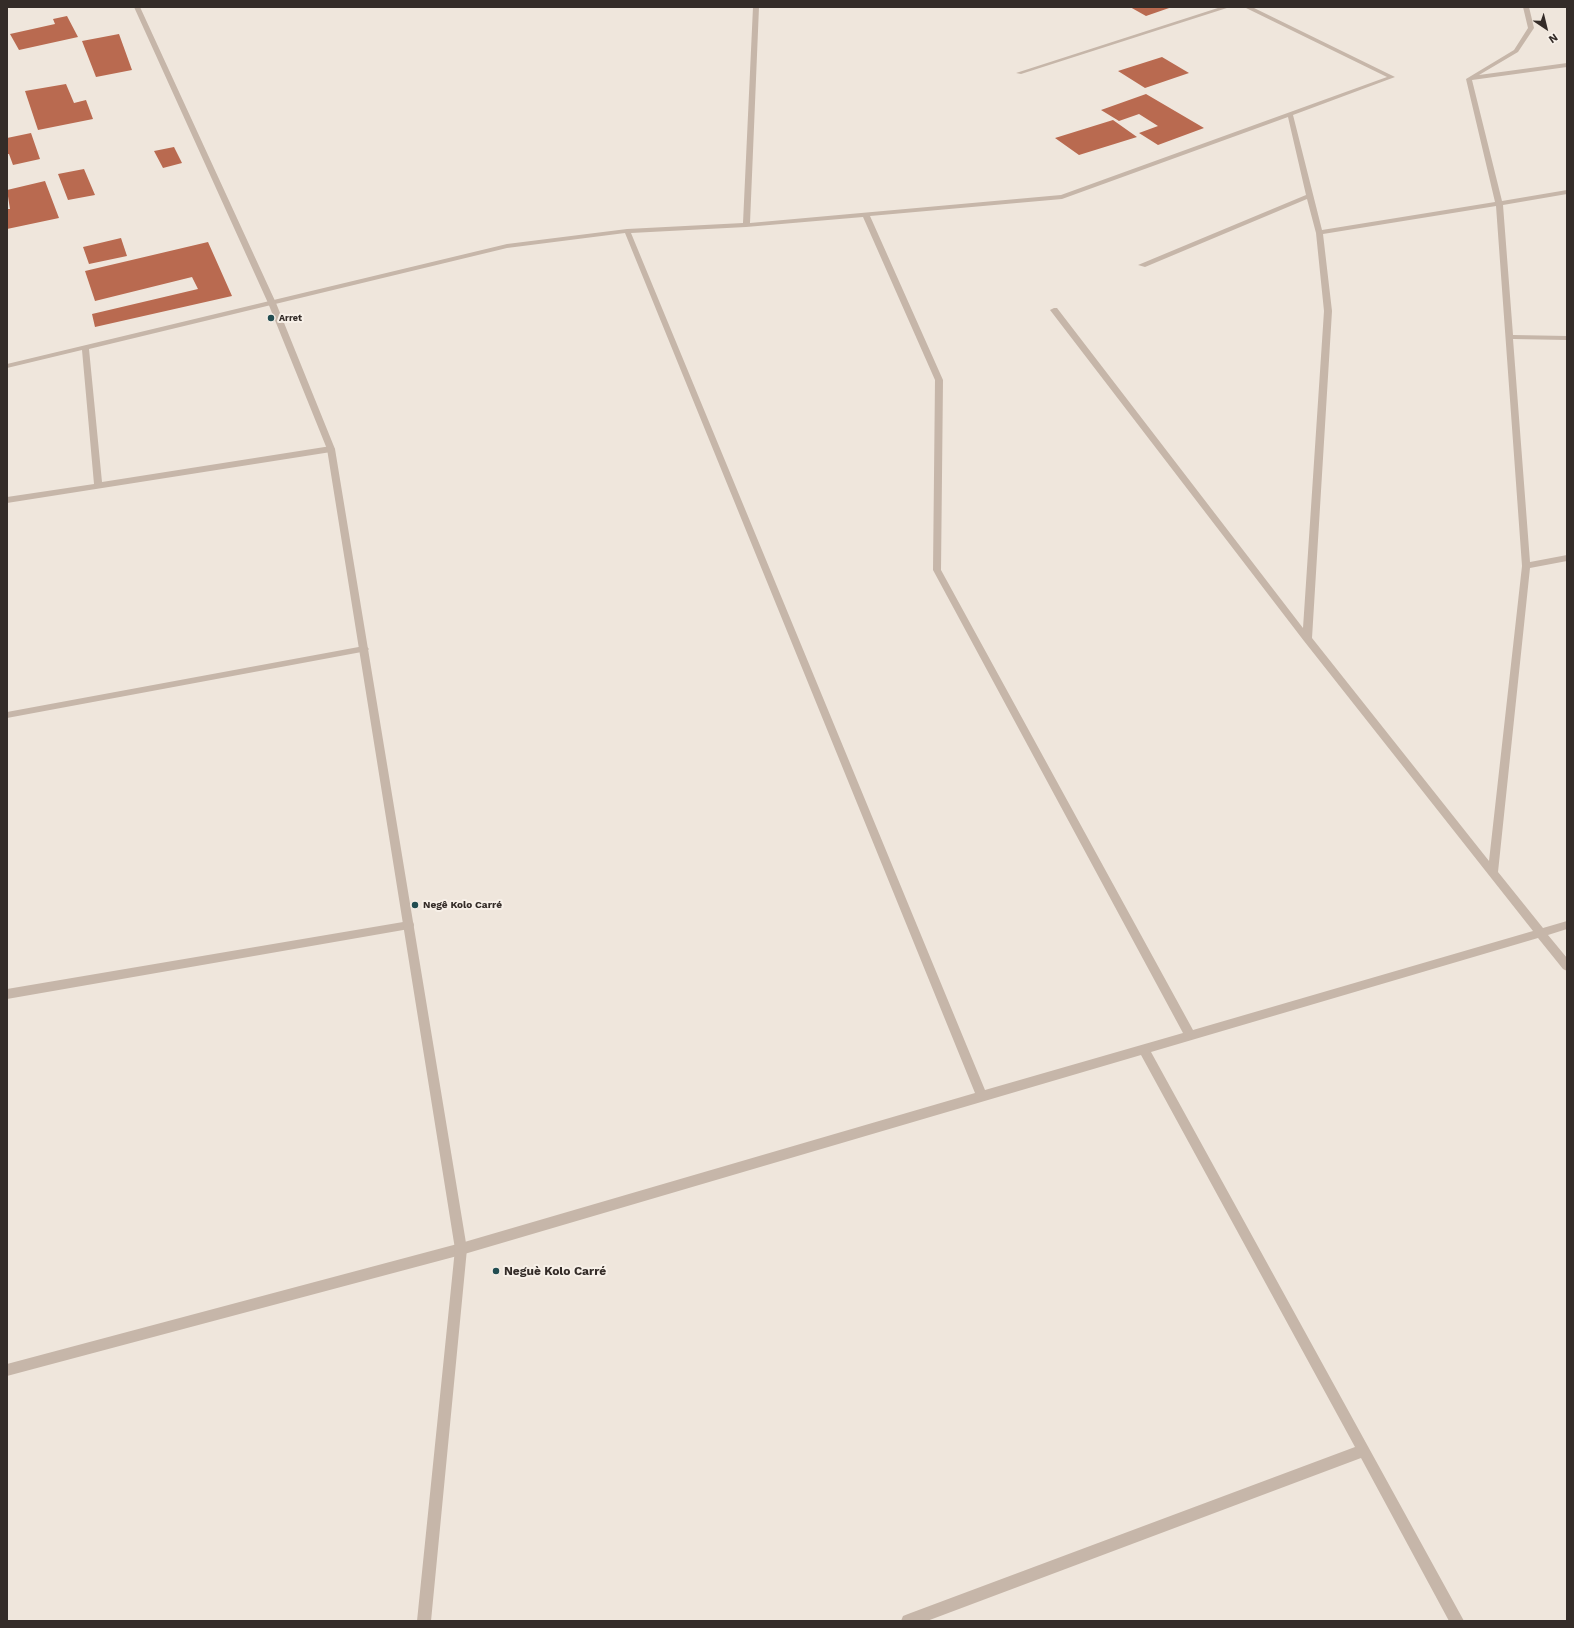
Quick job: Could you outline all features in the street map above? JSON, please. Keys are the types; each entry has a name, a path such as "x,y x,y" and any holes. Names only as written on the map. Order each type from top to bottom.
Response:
{"street":[{"path":"137,7 272,303 331,449 461,1249 424,1621"},
{"path":"746,225 756,7"},
{"path":"1019,73 1227,7"},
{"path":"7,366 507,246 627,231 746,225 1062,197 1392,77 1248,7"},
{"path":"1469,79 1516,51 1531,28 1526,7"},
{"path":"1469,79 1567,65"},
{"path":"1469,79 1499,203 1526,566 1493,873"},
{"path":"1290,114 1319,233 1328,311 1307,639"},
{"path":"1319,233 1567,192"},
{"path":"1142,265 1310,196"},
{"path":"866,214 939,380 937,570 1190,1035"},
{"path":"627,231 982,1096"},
{"path":"1054,310 1307,639 1567,966"},
{"path":"1509,337 1567,338"},
{"path":"85,347 98,486"},
{"path":"7,500 331,449"},
{"path":"1526,566 1567,558"},
{"path":"7,715 364,650"},
{"path":"7,994 409,925"},
{"path":"7,1370 461,1249 1567,925"},
{"path":"1144,1049 1458,1621"},
{"path":"908,1621 1364,1450"}],"building":[{"path":"1130,7 1172,7 1146,16"},
{"path":"67,16 78,37 19,50 10,34 55,24 53,19"},
{"path":"119,34 132,70 96,77 82,41"},
{"path":"1162,57 1189,73 1145,88 1118,71"},
{"path":"66,84 74,103 86,100 93,119 38,130 25,91"},
{"path":"1146,94 1204,128 1158,145 1139,133 1158,126 1139,114 1119,121 1101,110"},
{"path":"1113,120 1137,137 1079,155 1055,138"},
{"path":"31,133 40,159 13,165 9,154 7,154 7,138"},
{"path":"174,147 182,163 163,168 154,151"},
{"path":"84,169 95,195 68,200 58,174"},
{"path":"45,181 59,218 7,229 7,209 10,209 7,190"},
{"path":"121,238 127,256 89,264 83,247"},
{"path":"208,242 232,296 95,327 92,314 198,289 192,277 95,301 85,271"}],"place":[{"name":"Arret","path":"271,318"},
{"name":"Negê Kolo Carré","path":"415,905"},
{"name":"Neguè Kolo Carré","path":"496,1271"}]}
